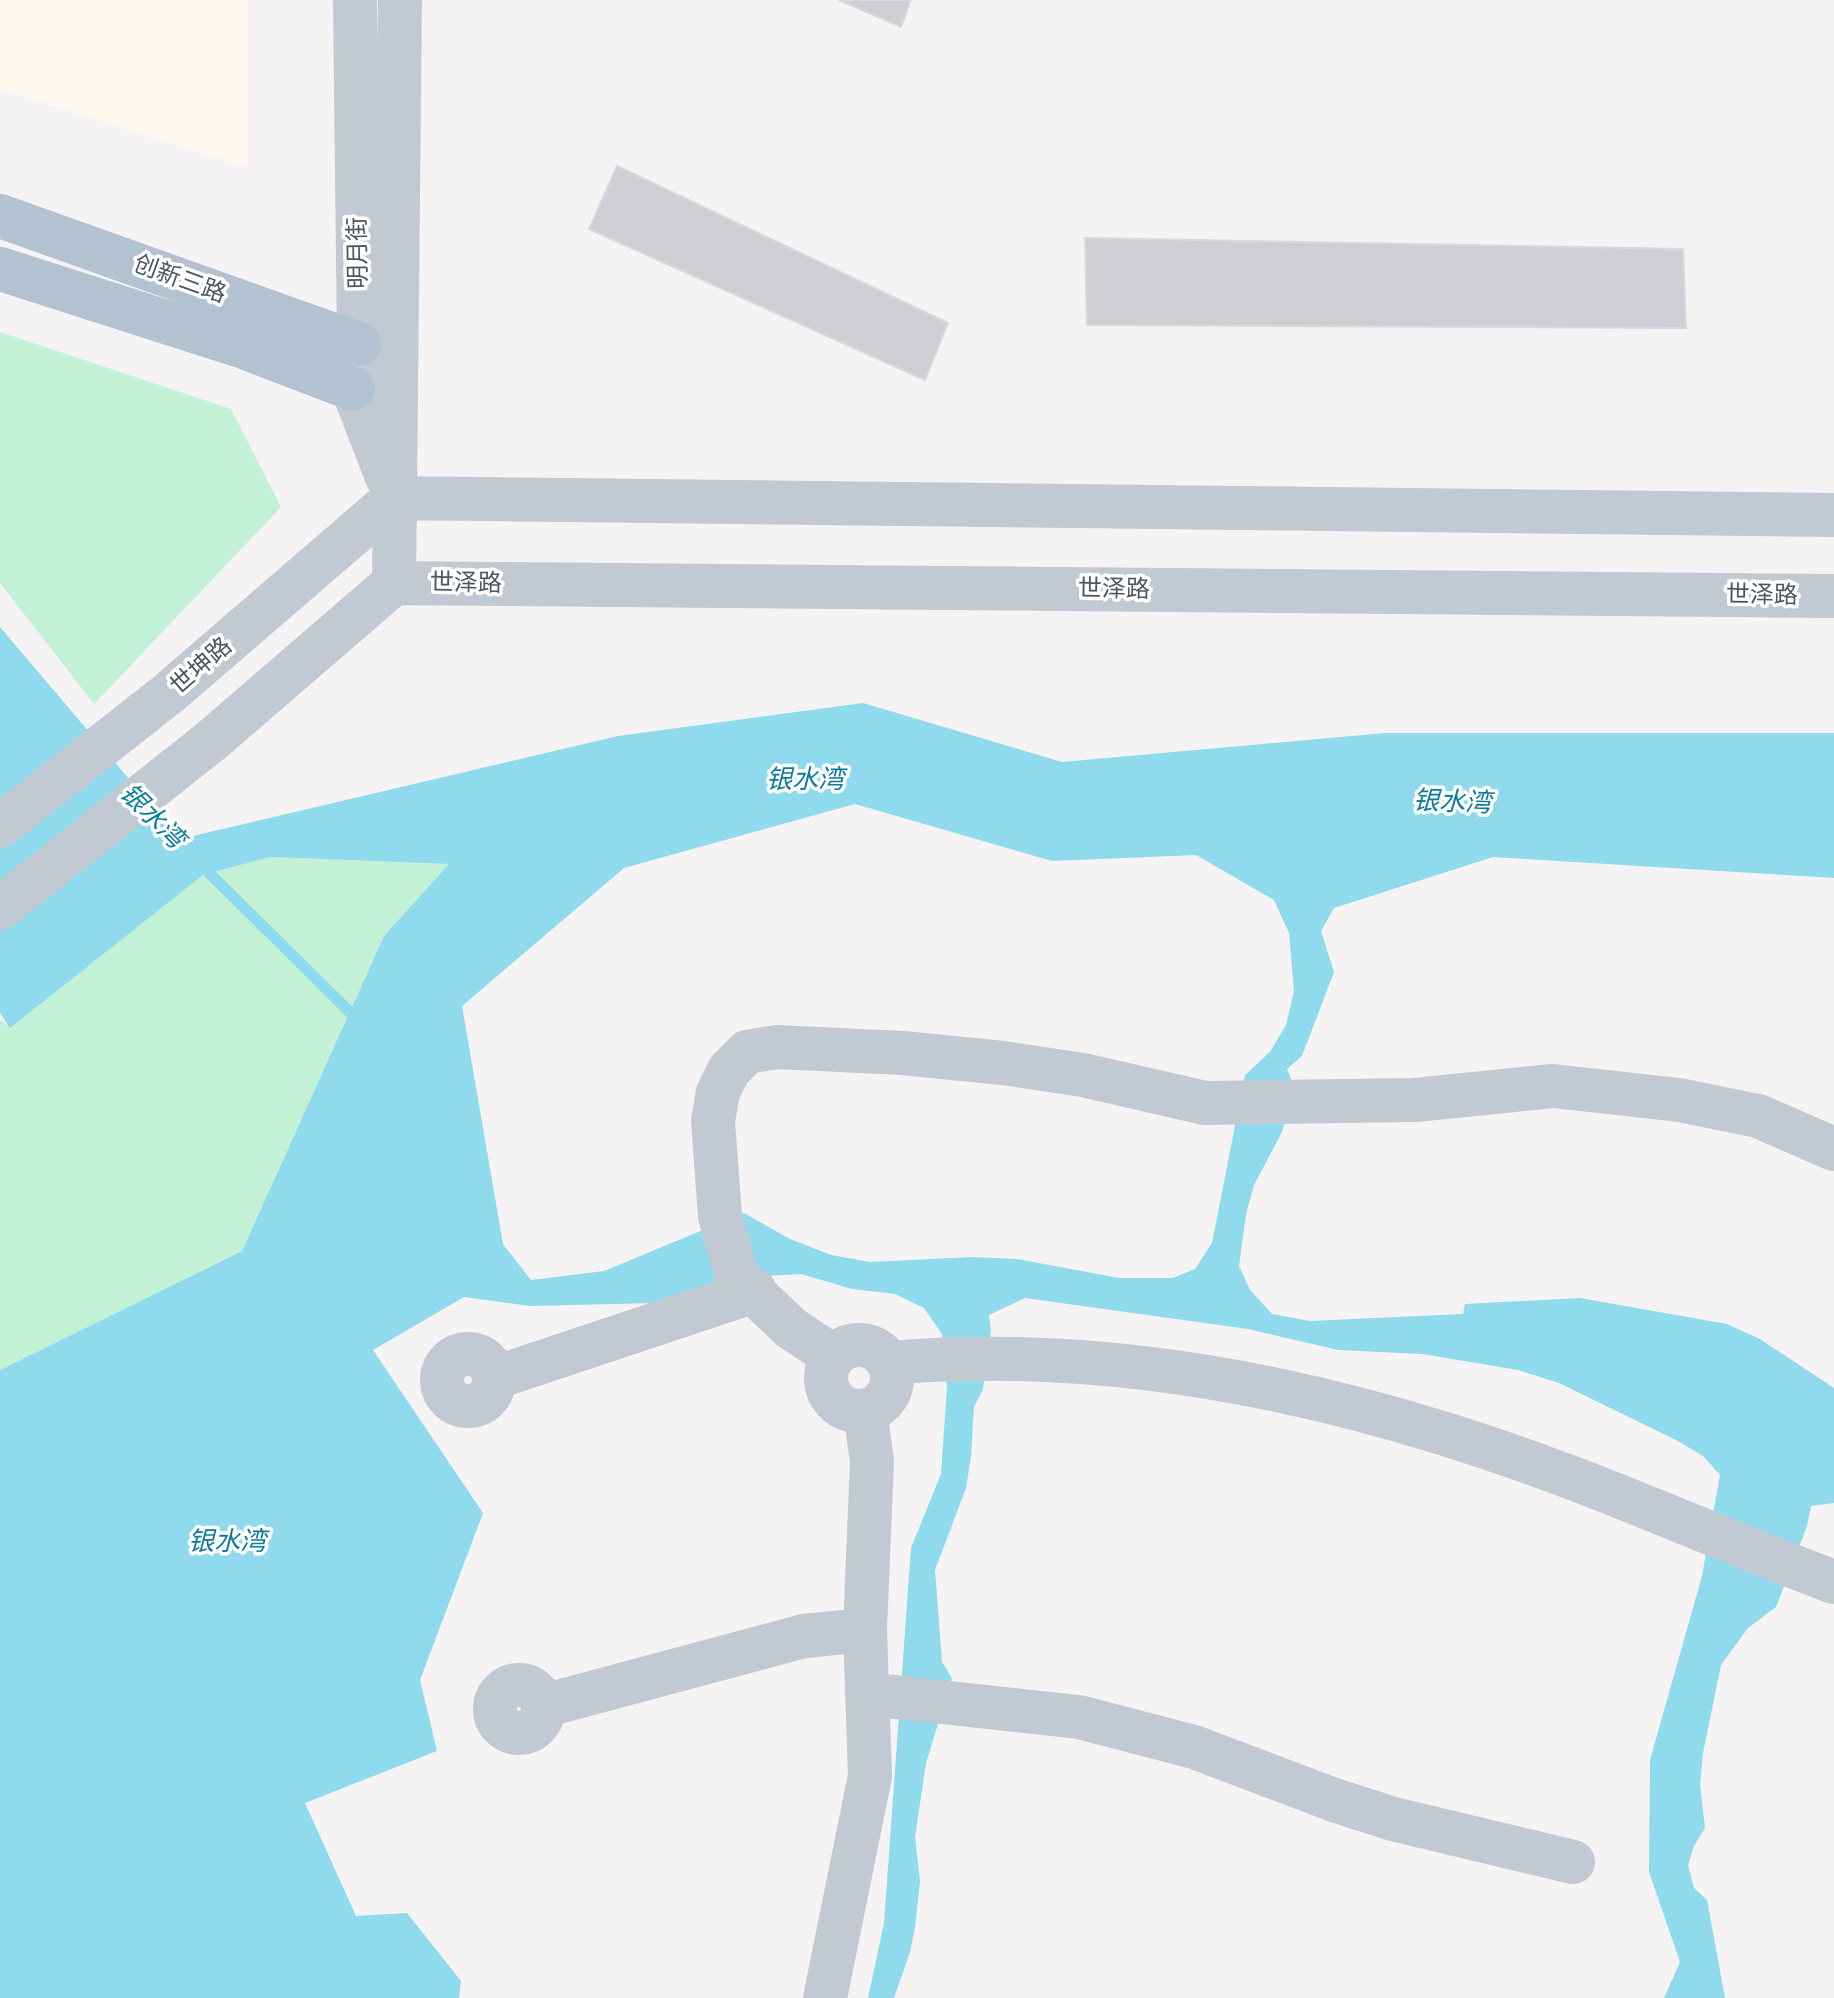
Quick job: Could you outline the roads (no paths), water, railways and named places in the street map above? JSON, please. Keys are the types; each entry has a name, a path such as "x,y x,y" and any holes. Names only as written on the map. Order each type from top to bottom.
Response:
{"main road":[{"name":"创新三路","path":"0,216 359,344"},
{"name":"创新三路","path":"0,269 241,346 353,389"}],"street":[{"name":"明月街","path":"355,0 359,344 353,389 395,498"},
{"name":"明月街","path":"394,583 400,0"},
{"path":"395,498 1834,515"},
{"name":"世坤路","path":"0,826 169,693 395,498"},
{"path":"0,908 211,741 394,583"},
{"name":"世泽路","path":"394,583 1834,596"},
{"path":"833,1356 791,1328 746,1284 720,1216 713,1121 718,1092 729,1070 747,1052 793,1047 1003,1063 1083,1075 1205,1103 1415,1100 1553,1086 1679,1100 1758,1116 1834,1149"},
{"path":"494,1378 746,1284"},
{"path":"852,1345 873,1348 889,1363 892,1374 887,1396 880,1404 865,1411 848,1410 838,1405 831,1397 825,1376 833,1356 852,1345"},
{"path":"889,1363 1005,1358 1095,1362 1194,1374 1293,1392 1392,1417 1480,1445 1575,1479 1830,1581"},
{"path":"825,1998 870,1776 878,1696 865,1630 872,1461 865,1411"},
{"path":"543,1706 804,1636 865,1630"},
{"path":"878,1696 1079,1717 1194,1747 1393,1819 1573,1862"}],"water":[{"name":"银水湾","path":"0,627 180,839 618,736 863,703 1062,762 1385,733 1834,733 1834,878 1493,857 1334,908 1321,931 1334,972 1302,1056 1287,1069 1294,1087 1282,1132 1254,1185 1246,1214 1239,1266 1250,1290 1272,1314 1310,1321 1463,1314 1465,1304 1580,1298 1727,1324 1760,1339 1834,1388 1834,1503 1811,1506 1807,1526 1776,1607 1748,1628 1721,1665 1703,1753 1700,1785 1705,1828 1694,1846 1688,1865 1694,1888 1707,1900 1725,1998 1664,1998 1680,1962 1649,1872 1650,1760 1702,1576 1720,1475 1703,1456 1559,1383 1518,1370 1422,1354 1338,1350 1248,1329 1025,1298 989,1315 991,1331 983,1389 974,1407 966,1488 935,1570 942,1662 952,1678 926,1763 915,1837 920,1881 915,1928 894,1998 868,1998 884,1923 911,1548 941,1474 947,1387 942,1334 924,1308 895,1294 852,1289 801,1274 765,1276 655,1303 530,1306 464,1297 373,1350 483,1513 420,1680 437,1751 305,1803 356,1916 407,1913 461,1981 459,1998 0,1998 0,1370 242,1251 384,936 449,864 270,857 203,875 10,1028 0,1013","holes":["855,804 1052,861 1196,855 1274,900 1289,933 1294,991 1286,1025 1270,1052 1245,1075 1212,1243 1195,1269 1173,1278 1119,1278 1017,1259 972,1257 870,1262 831,1255 790,1239 744,1213 604,1271 531,1280 503,1244 462,1006 624,868"]}],"waterway":[{"name":"银水湾","path":"199,863 361,1023"}]}
